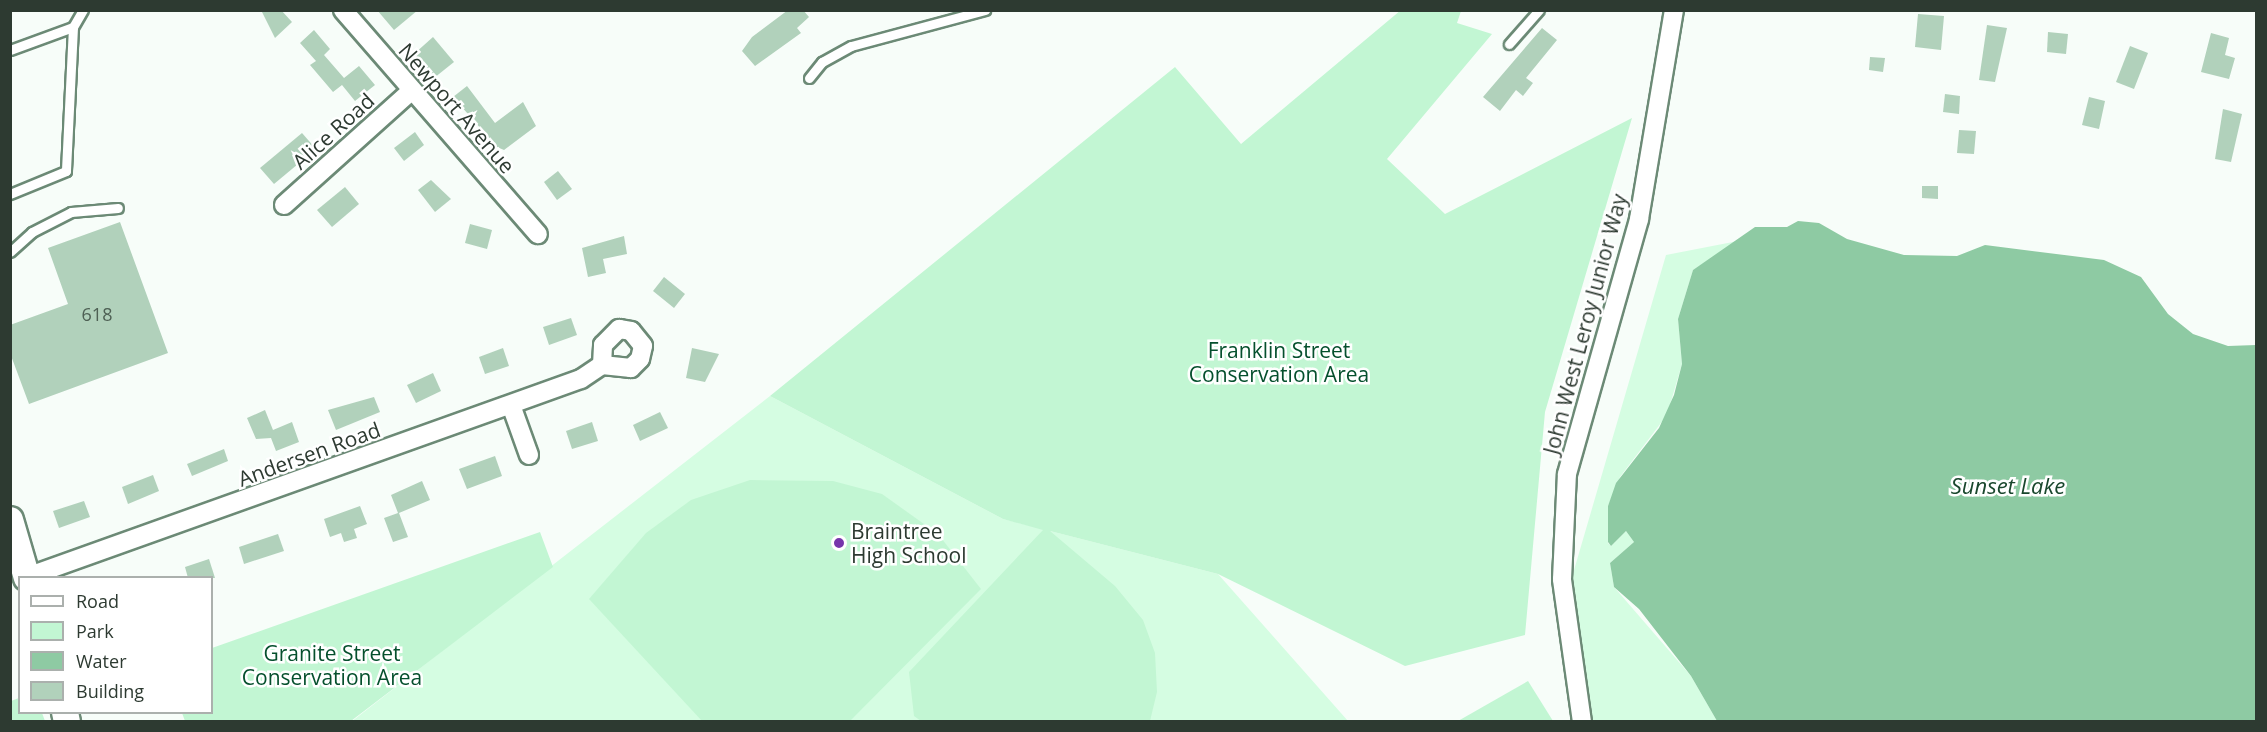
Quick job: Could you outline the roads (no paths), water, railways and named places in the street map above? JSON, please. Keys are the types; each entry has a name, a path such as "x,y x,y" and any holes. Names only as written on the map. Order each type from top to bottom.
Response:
{"main road":[{"path":"11,527 27,576"}],"street":[{"name":"Newport Avenue","path":"343,10 538,234"},
{"name":"John West Leroy Junior Way","path":"1582,722 1562,579 1566,484 1580,417 1639,219 1674,10"},
{"name":"Alice Road","path":"284,205 412,90"},
{"name":"Andersen Road","path":"30,576 581,380 602,365"},
{"path":"511,405 529,455"}],"lane":[{"path":"10,194 66,171 73,27 83,10"},
{"path":"809,78 840,50 985,10"},
{"path":"1509,45 1539,10"},
{"path":"10,50 73,27"},
{"path":"10,252 32,232 71,212 118,208"}],"water":[{"name":"Sunset Lake","path":"1798,221 1819,223 1847,239 1904,255 1957,256 1985,245 2104,260 2141,277 2168,314 2193,334 2228,346 2256,345 2256,721 1717,721 1691,676 1639,609 1614,587 1610,563 1634,542 1626,531 1611,546 1608,542 1608,506 1616,483 1659,428 1674,395 1682,364 1678,319 1693,270 1755,227 1787,227"}],"place":[{"name":"Braintree High School","path":"839,543"}],"park label":[{"name":"Franklin Street Conservation Area","path":"1279,362"},
{"name":"Granite Street Conservation Area","path":"332,665"}]}
